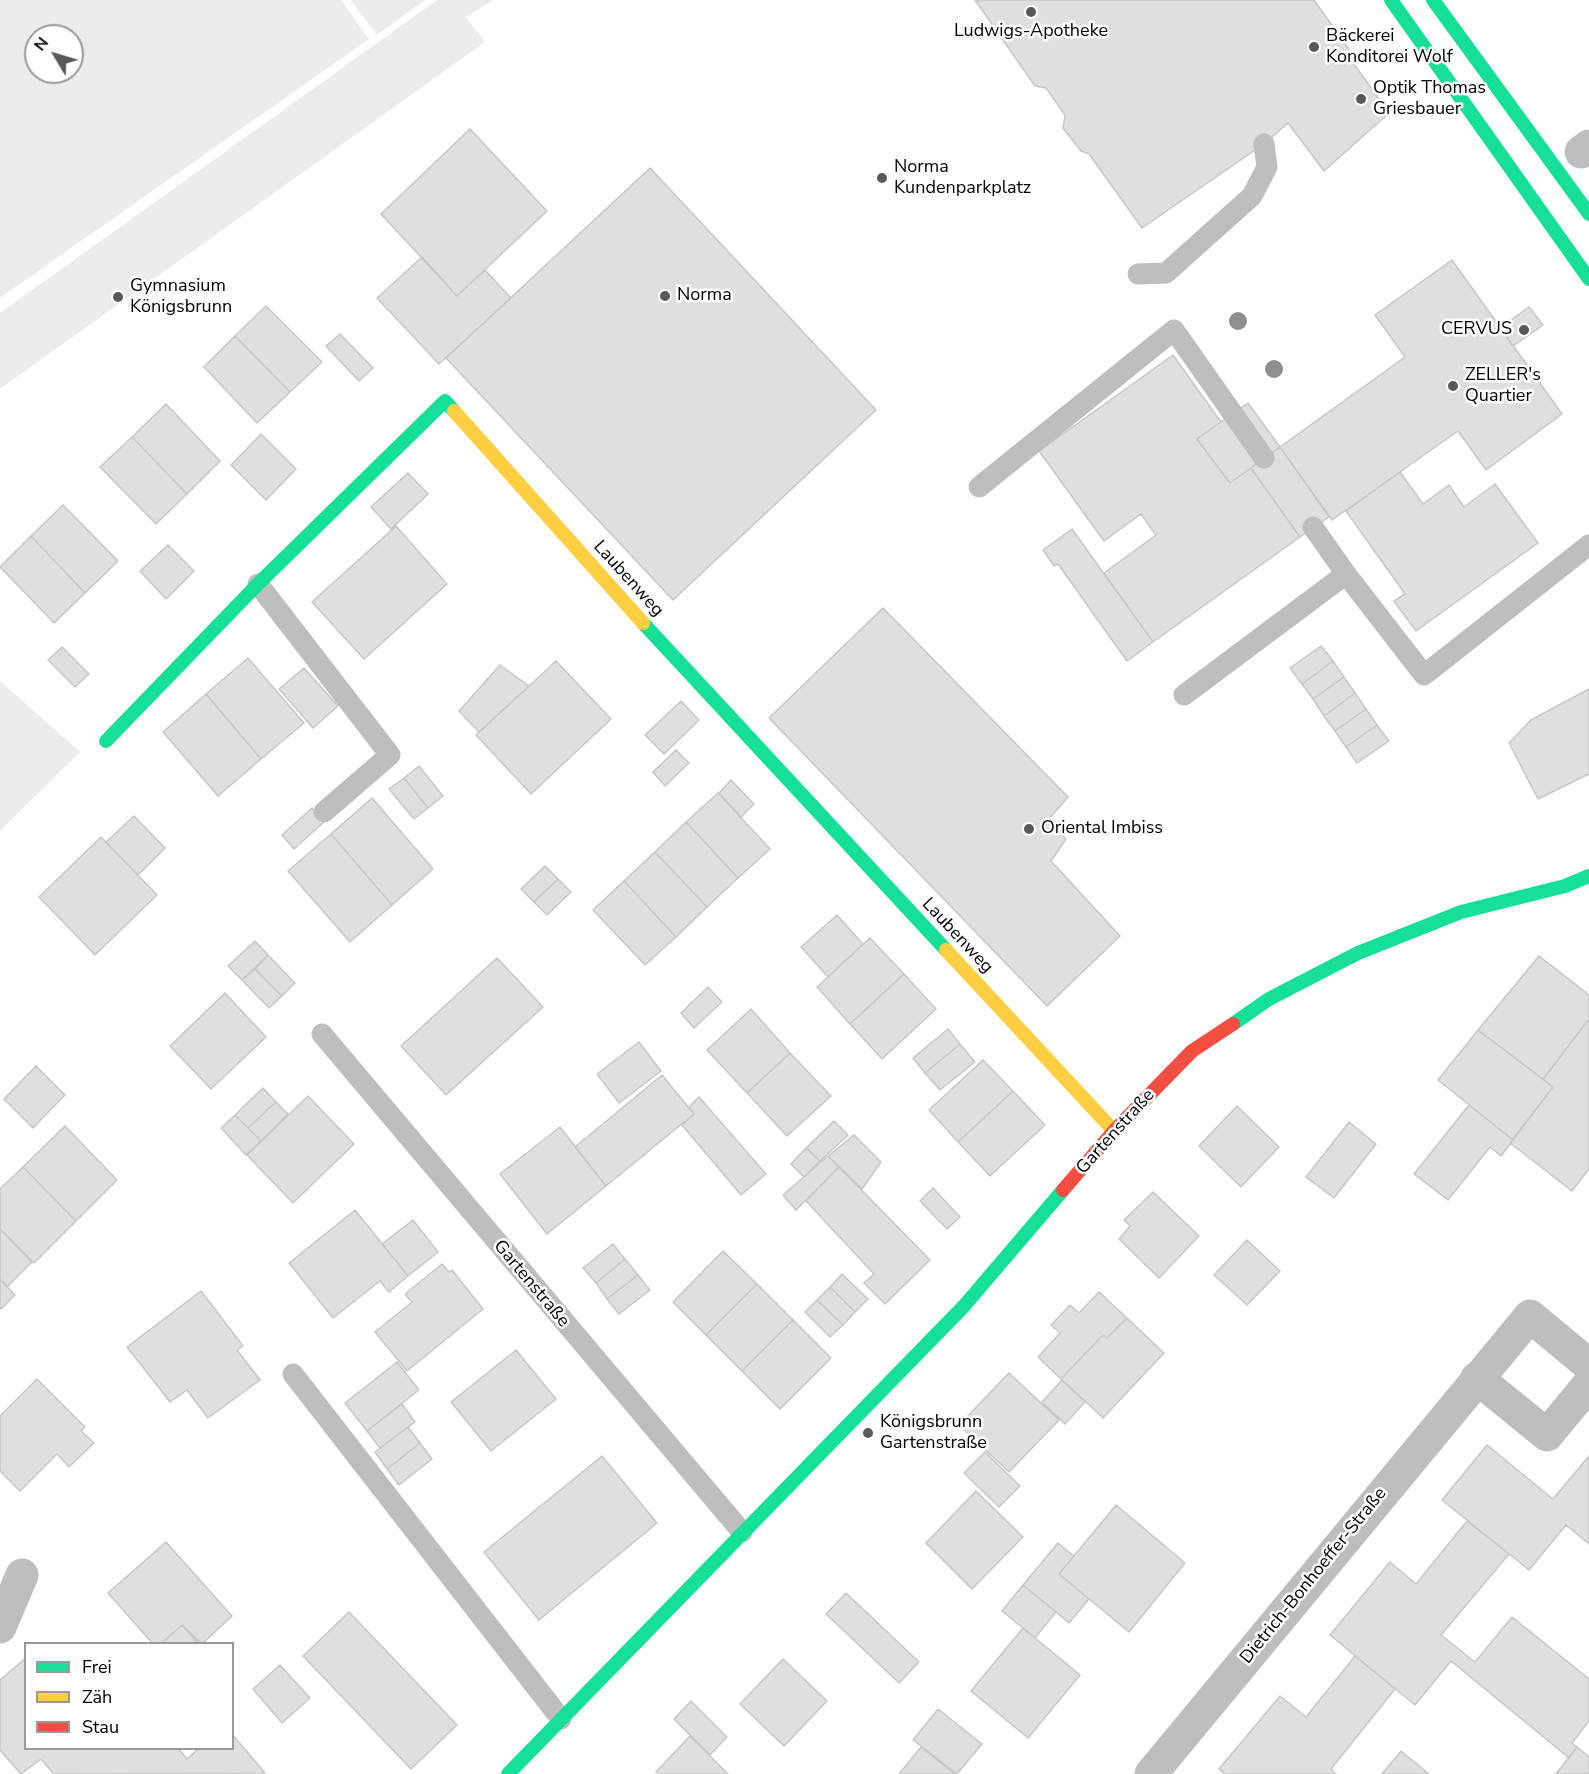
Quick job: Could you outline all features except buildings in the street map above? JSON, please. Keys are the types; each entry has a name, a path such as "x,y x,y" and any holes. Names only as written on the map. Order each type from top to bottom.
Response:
{"street":[{"path":"1391,0 1589,279"},
{"path":"1433,0 1589,214"},
{"name":"Laubenweg","path":"106,741 258,584 445,401 679,664 1114,1131"},
{"name":"Gartenstraße","path":"507,1774 964,1306 1114,1131 1192,1051 1269,999 1358,953 1461,912 1564,886 1589,876"},
{"name":"Dietrich-Bonhoeffer-Straße","path":"1151,1774 1530,1316 1589,1365"},
{"path":"1477,1378 1547,1435 1589,1384"},
{"path":"0,1627 22,1575"}],"lane":[{"path":"1138,274 1166,273 1252,196 1267,167 1264,144"},
{"path":"979,487 1174,330 1264,458"},
{"path":"1312,528 1424,675 1589,545"},
{"path":"1184,695 1346,574"},
{"path":"258,584 390,754 324,812"},
{"name":"Gartenstraße","path":"322,1034 741,1532"},
{"path":"293,1374 561,1719"}],"shaded area":[{"path":"0,0 341,0 369,39 0,298"},
{"path":"351,0 425,0 377,35"},
{"path":"437,0 493,0 466,17 485,42 0,389 0,313"},
{"path":"0,681 80,752 0,831"}],"traffic: fast":[{"path":"1391,0 1589,279"},
{"path":"1433,0 1589,214"},
{"path":"106,741 258,584 445,401 454,411"},
{"path":"643,623 946,950"},
{"path":"1233,1024 1269,999 1358,953 1461,912 1565,886 1589,876"},
{"path":"508,1774 964,1306 1063,1190"}],"traffic: slow":[{"path":"454,411 643,623"},
{"path":"946,950 1114,1131"}],"traffic: jam":[{"path":"1063,1190 1114,1131 1192,1051 1233,1024"}],"place":[{"name":"Ludwigs-Apotheke","path":"1031,12"},
{"name":"Bäckerei Konditorei Wolf","path":"1314,47"},
{"name":"Optik Thomas Griesbauer","path":"1361,99"},
{"name":"Norma Kundenparkplatz","path":"882,178"},
{"name":"Norma","path":"665,296"},
{"name":"Gymnasium Königsbrunn","path":"118,297"},
{"name":"CERVUS","path":"1524,330"},
{"name":"ZELLER's Quartier","path":"1453,386"},
{"name":"Oriental Imbiss","path":"1029,829"},
{"name":"Königsbrunn Gartenstraße","path":"868,1433"}]}
